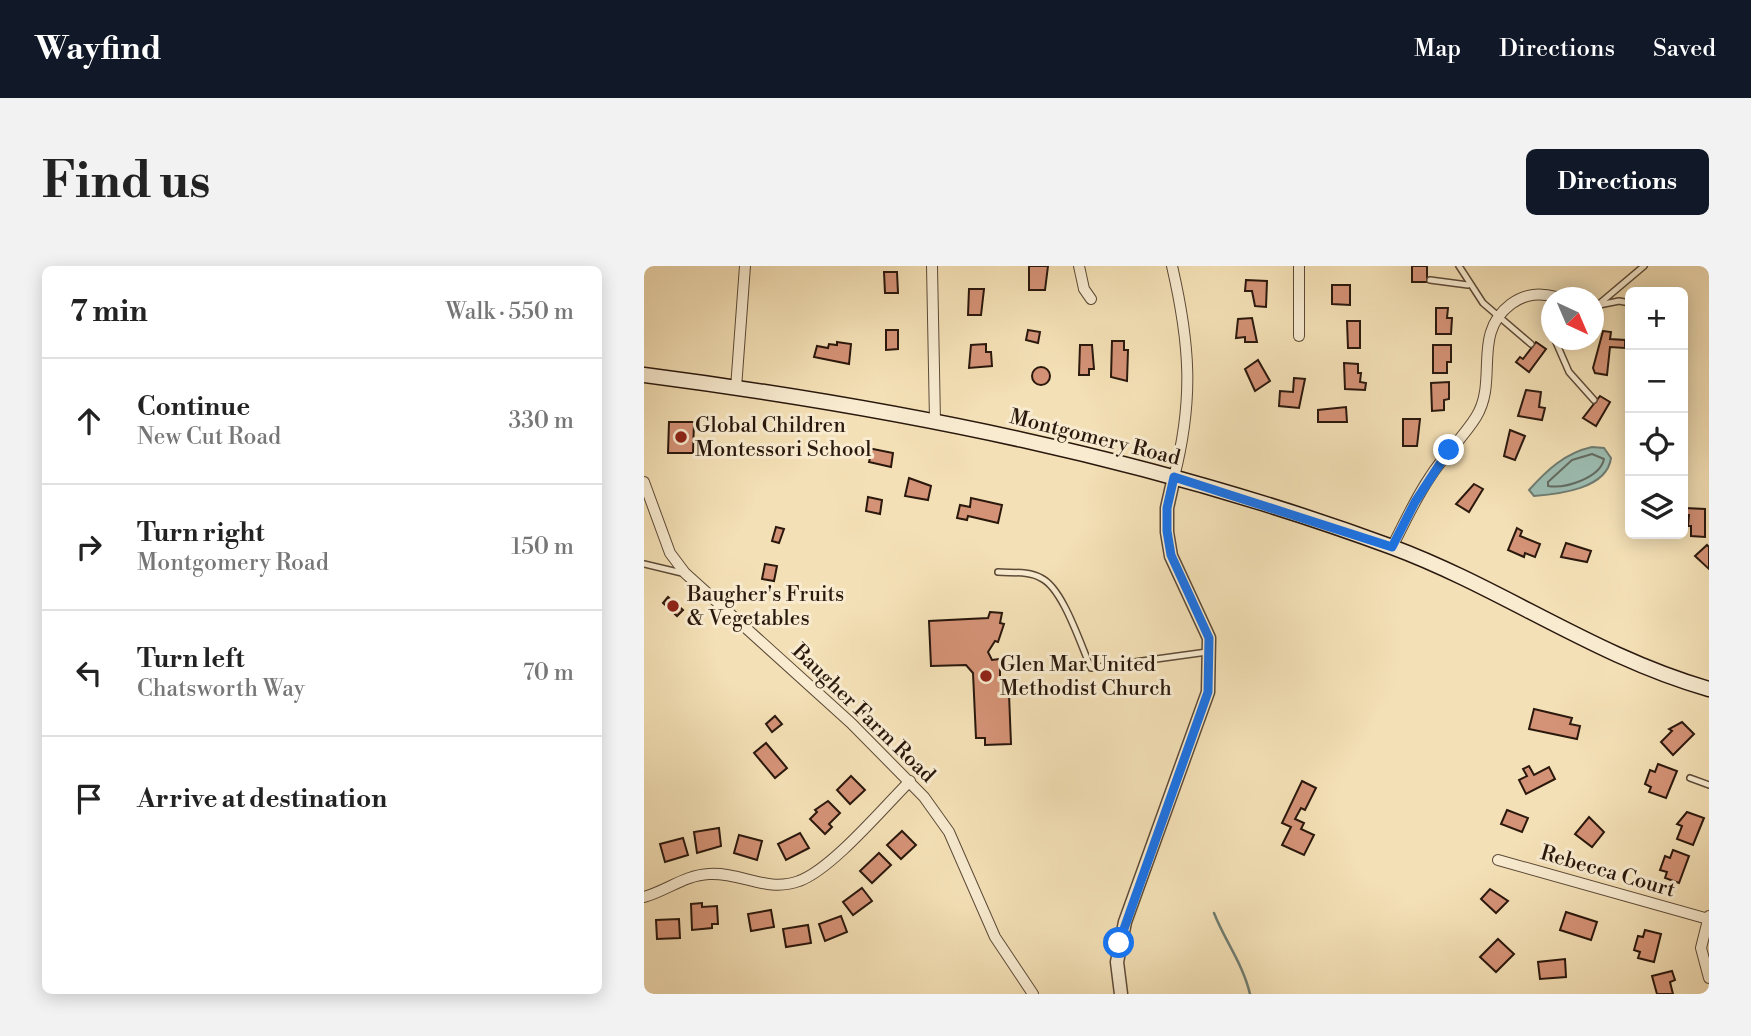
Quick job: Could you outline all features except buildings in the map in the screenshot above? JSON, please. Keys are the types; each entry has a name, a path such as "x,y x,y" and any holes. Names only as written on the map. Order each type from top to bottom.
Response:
{"main road":[{"name":"Montgomery Road","path":"644,375 935,421 1174,477 1392,547 1495,593 1632,664 1709,689"}],"street":[{"path":"736,388 744,266"},
{"path":"932,266 935,421"},
{"path":"1079,266 1084,289 1091,299"},
{"path":"1121,994 1119,943 1202,718 1208,692 1209,638 1171,555 1167,531 1167,508 1185,434 1190,376 1184,320 1172,266"},
{"path":"1299,266 1299,336"},
{"path":"1392,547 1430,476 1476,417 1482,405 1489,330 1500,315 1525,296 1541,296"},
{"name":"Baugher Farm Road","path":"644,482 670,553 685,573 851,723 910,781 936,811 995,937 1033,994"},
{"path":"644,897 702,874 724,874 777,886 802,881 824,866 910,781"},
{"name":"Rebecca Court","path":"1498,860 1709,918"},
{"path":"1709,918 1701,948 1709,978"}],"lane":[{"path":"1459,266 1468,285 1483,303 1531,344"},
{"path":"1604,299 1644,266"},
{"path":"1430,280 1468,285"},
{"path":"1604,305 1625,303"},
{"path":"1559,350 1569,372 1594,400"},
{"path":"644,564 685,573"},
{"path":"998,572 1033,574 1048,581 1059,598 1091,668 1210,652"},
{"path":"1690,778 1709,785"}],"water":[{"path":"1592,447 1604,448 1611,458 1601,477 1568,491 1534,496 1529,490 1557,463 1573,453"}],"waterway":[{"path":"1214,913 1243,973 1250,994"}],"place":[{"name":"Global Children Montessori School","path":"681,437"},
{"name":"Baugher's Fruits & Vegetables","path":"673,606"},
{"name":"Glen Mar United Methodist Church","path":"986,676"}],"route":[{"path":"1119,943 1202,718 1208,692 1211,662 1209,638 1171,555 1167,531 1167,508 1174,477 1392,547 1430,476 1449,450"}]}
